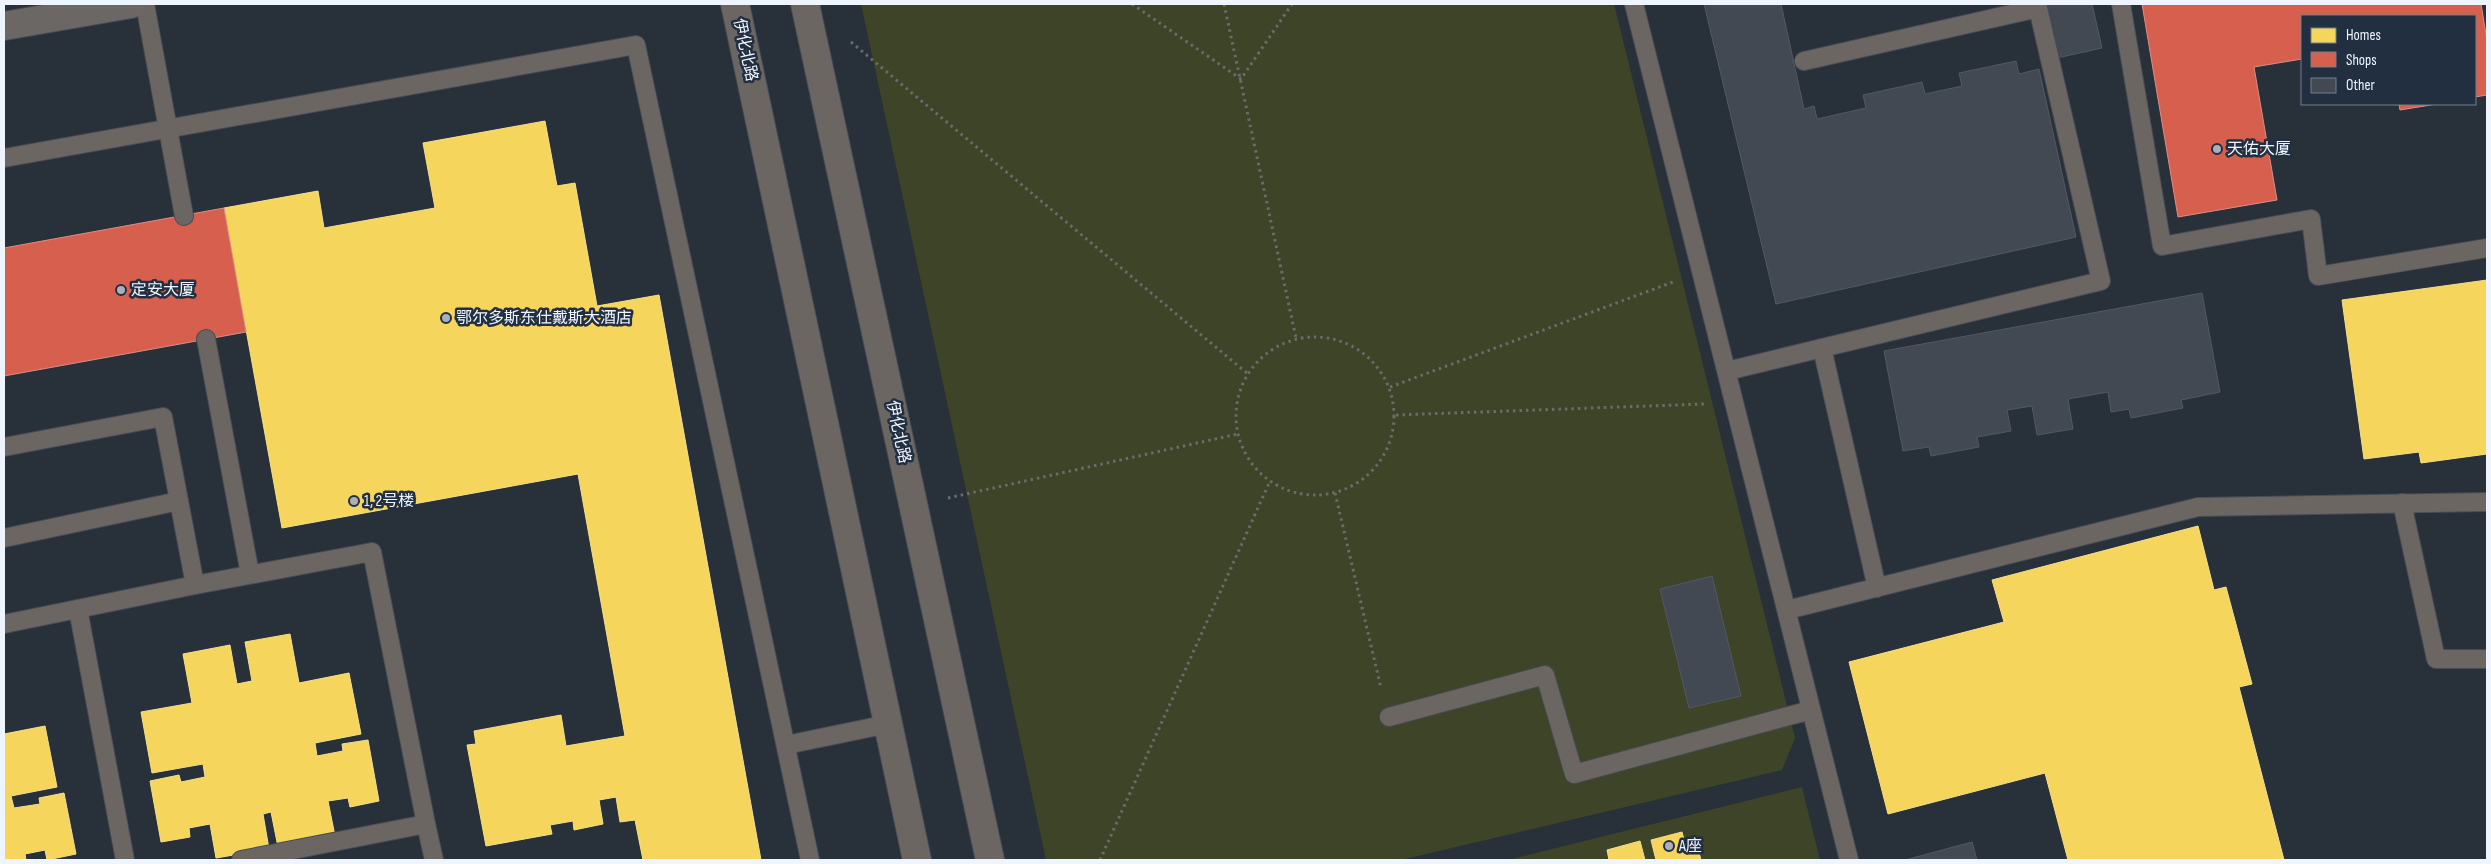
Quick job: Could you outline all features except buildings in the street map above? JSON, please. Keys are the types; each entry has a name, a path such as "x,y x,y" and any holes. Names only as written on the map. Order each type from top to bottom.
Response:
{"main road":[{"path":"4,26 132,4"}],"street":[{"name":"伊化北路","path":"735,4 917,860"},
{"name":"伊化北路","path":"805,4 990,860"}],"lane":[{"path":"145,4 184,216"},
{"path":"1634,4 1849,860"},
{"path":"2121,4 2162,246 2311,219 2318,276 2487,248"},
{"path":"1727,371 2101,281 2038,8 1804,61"},
{"path":"4,158 636,45 810,860"},
{"path":"206,339 250,574"},
{"path":"1822,348 1877,588"},
{"path":"4,446 163,417 195,585"},
{"path":"4,538 179,501"},
{"path":"1787,610 2198,507 2487,502"},
{"path":"2402,503 2436,660 2487,659"},
{"path":"4,624 250,574 372,552 434,860"},
{"path":"78,609 125,860"},
{"path":"1388,717 1545,675 1574,774 1811,710"},
{"path":"786,744 888,724"},
{"path":"241,860 426,824"}],"path":[{"path":"1132,4 1240,79"},
{"path":"1224,4 1296,338"},
{"path":"1240,79 1292,4"},
{"path":"844,36 1248,374"},
{"path":"1390,387 1701,271"},
{"path":"1319,336 1342,340 1362,351 1378,366 1390,387 1396,415 1391,441 1378,464 1359,483 1334,493 1312,496 1290,492 1270,481 1255,468 1244,453 1238,434 1235,414 1239,393 1248,374 1261,358 1277,345 1296,338 1319,336"},
{"path":"1396,415 1734,403"},
{"path":"913,506 1238,434"},
{"path":"1100,860 1270,481"},
{"path":"1334,493 1388,717"}],"green space":[{"path":"861,4 1614,4 1795,738 1782,770 1401,860 1046,860"},
{"path":"1802,787 1820,860 1508,860"}],"place":[{"name":"天佑大厦","path":"2217,149"},
{"name":"定安大厦","path":"121,290"},
{"name":"鄂尔多斯东仕戴斯大酒店","path":"446,318"},
{"name":"1, 2号楼","path":"354,501"},
{"name":"A座","path":"1669,846"}]}
